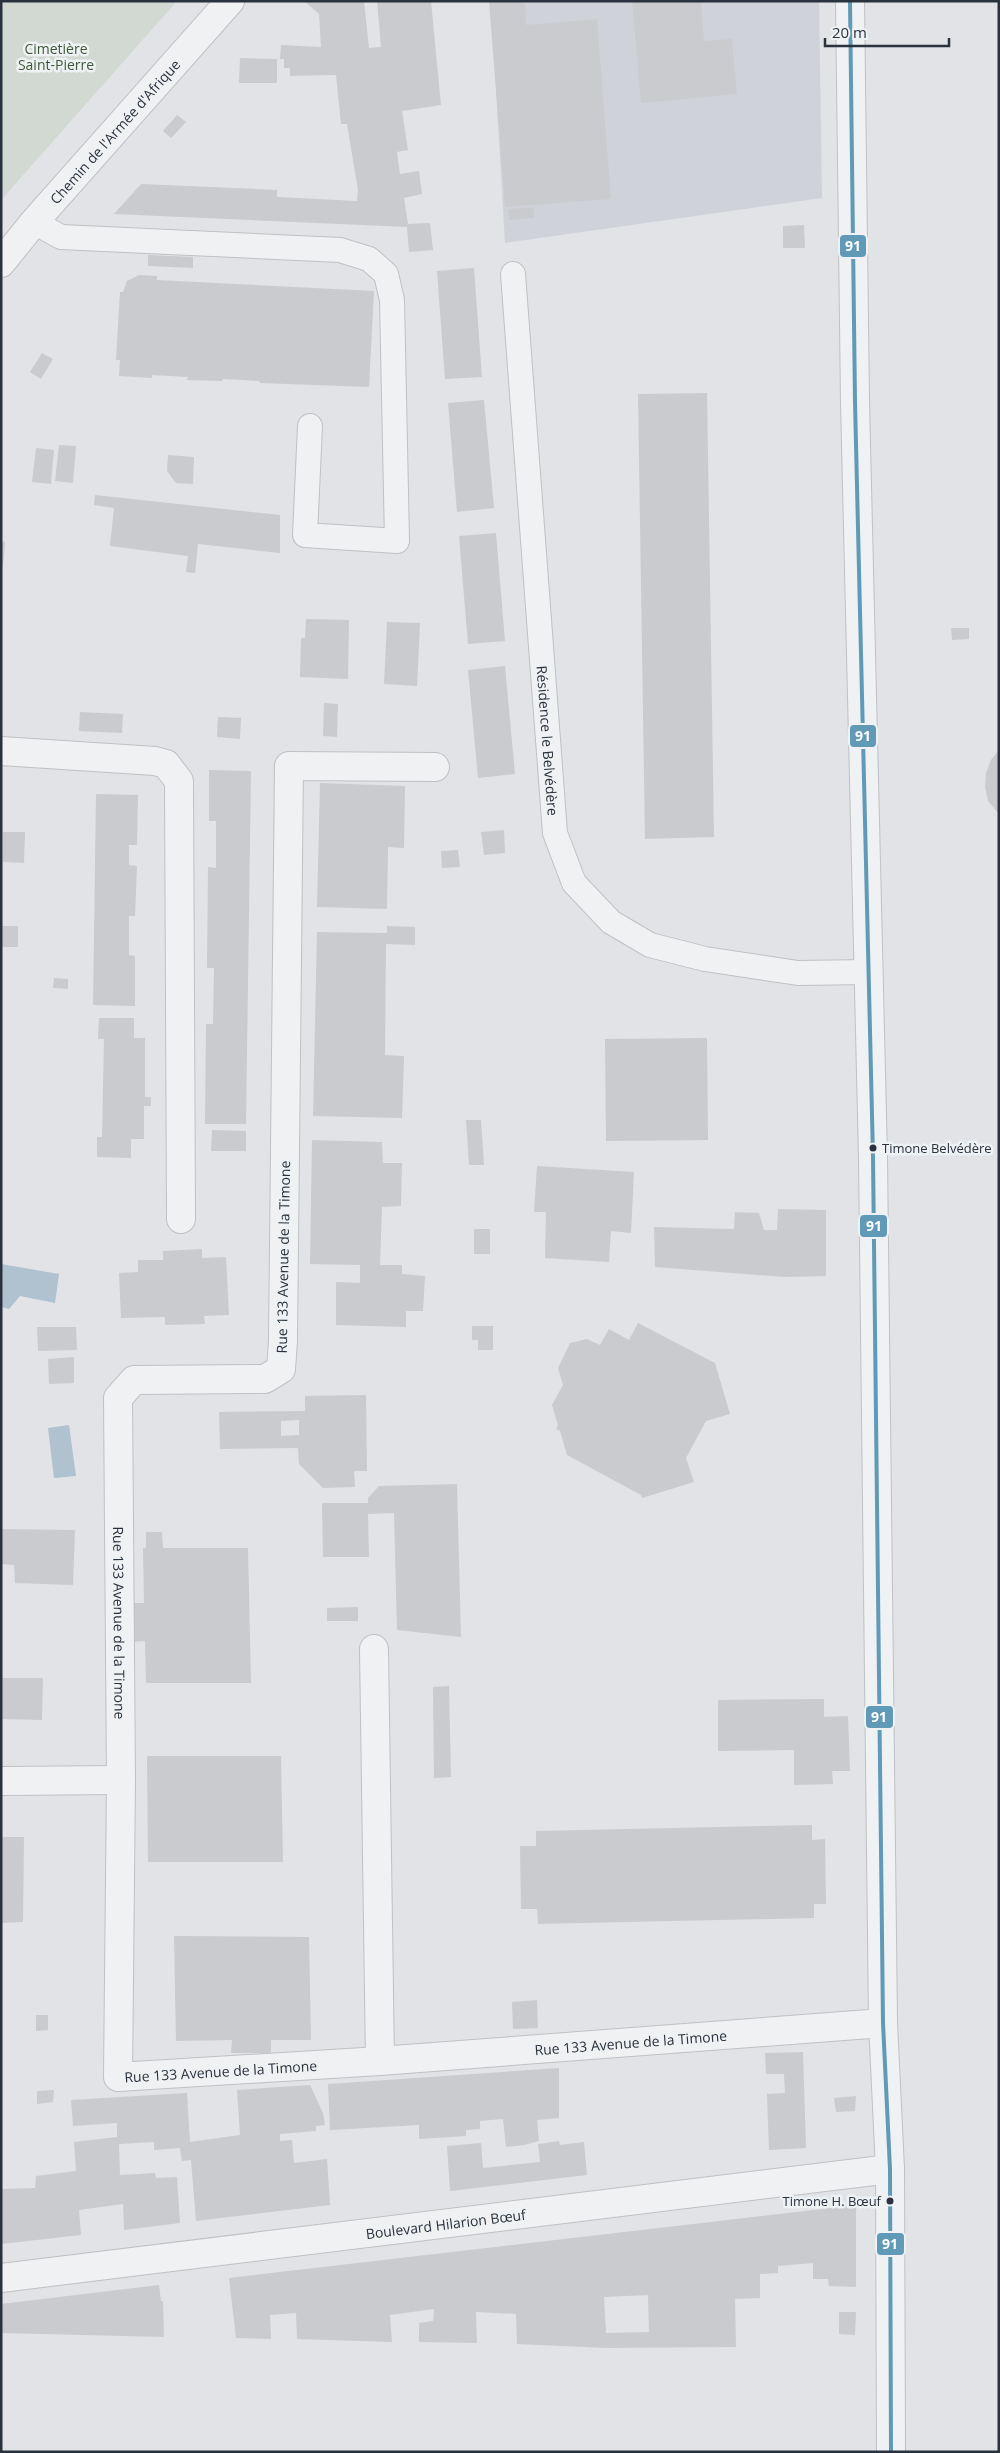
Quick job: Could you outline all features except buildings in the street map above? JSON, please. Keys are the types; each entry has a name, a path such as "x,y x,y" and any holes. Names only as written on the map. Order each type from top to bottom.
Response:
{"street":[{"name":"Chemin de l'Armée d'Afrique","path":"1,263 34,222 230,1"},
{"path":"850,1 855,402 874,1158 883,2023 890,2169 891,2450"},
{"path":"1,750 155,761 166,764 179,781 181,1218"},
{"name":"Rue 133 Avenue de la Timone","path":"435,767 289,766 284,1341 281,1369 265,1378 134,1380 118,1398 121,1780 118,2077 380,2061 883,2023"},
{"path":"374,1649 380,2061"},
{"path":"1,1781 121,1780"},
{"name":"Boulevard Hilarion Bœuf","path":"1,2278 890,2169"}],"lane":[{"path":"34,222 61,237 340,250 369,259 386,274 392,300 397,541 305,536 310,426"},
{"name":"Résidence le Belvédère","path":"513,274 555,833 574,883 611,922 650,945 706,959 798,973 868,972"}],"shaded area":[{"path":"491,1 819,1 822,198 505,243"}],"green space":[{"name":"Cimetière Saint-Pierre","path":"1,1 177,1 1,200"}],"water":[{"path":"1,1264 59,1274 55,1303 20,1296 9,1309 1,1307"},
{"path":"69,1425 76,1476 54,1478 48,1428"}],"transit line":[{"name":"91","path":"850,1 855,402 873,1157 883,2023 890,2169 891,2452"}],"place":[{"name":"Timone Belvédère","path":"873,1148"},
{"name":"Timone H. Bœuf","path":"890,2201"}]}
